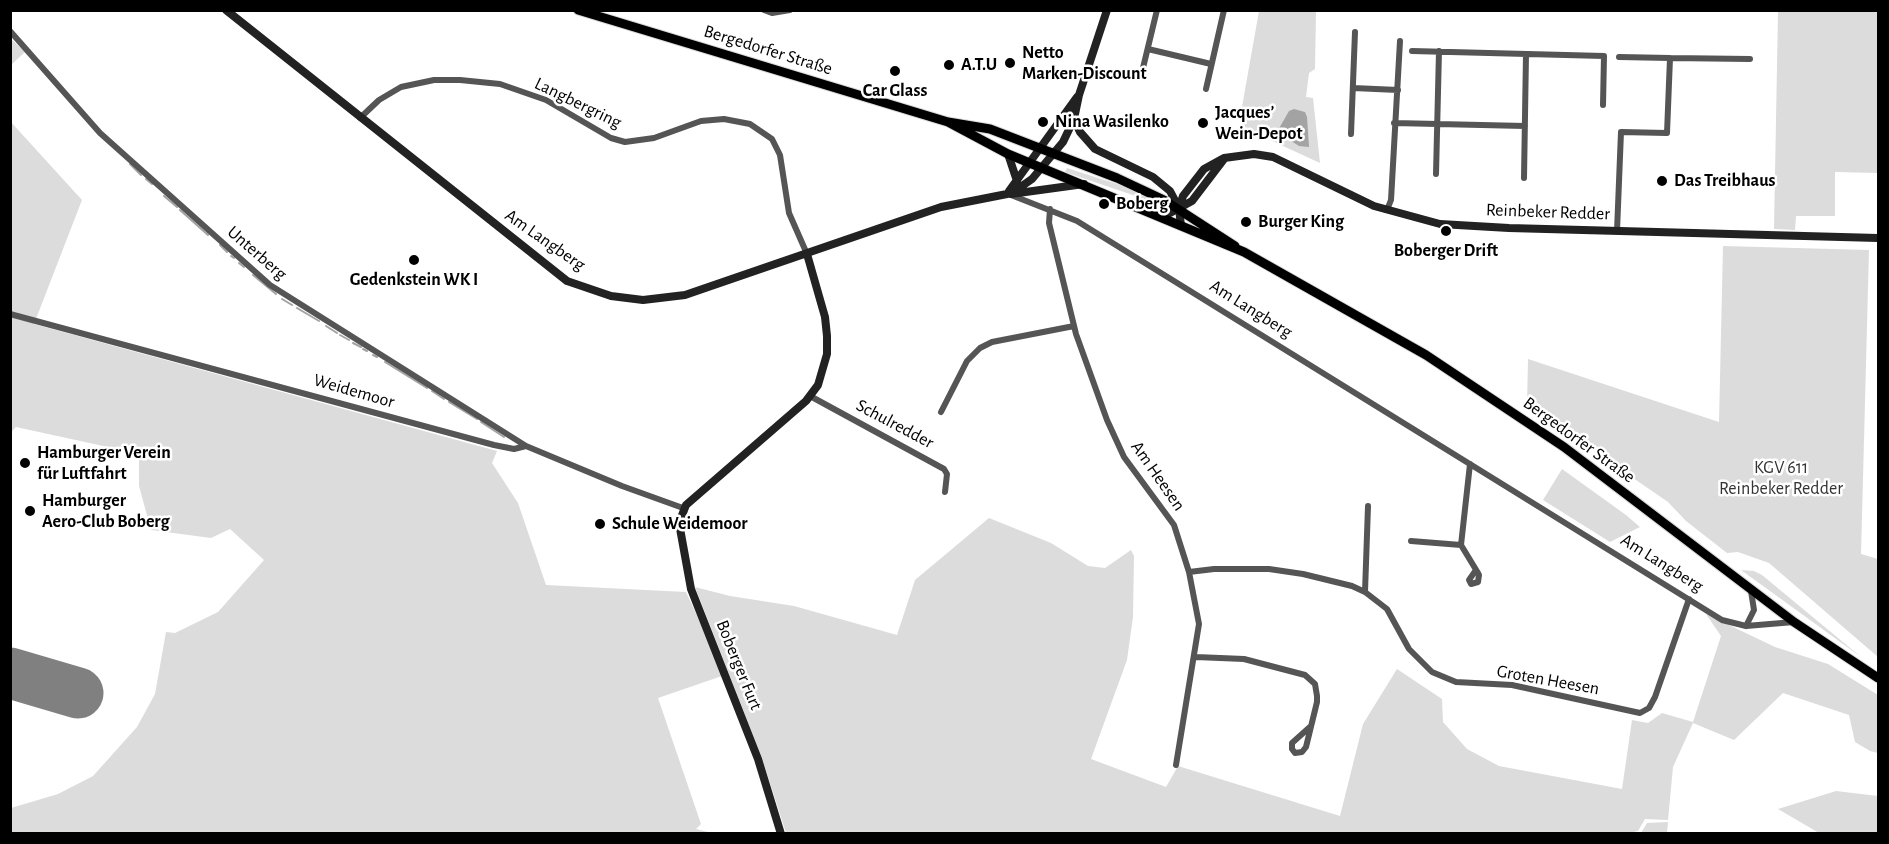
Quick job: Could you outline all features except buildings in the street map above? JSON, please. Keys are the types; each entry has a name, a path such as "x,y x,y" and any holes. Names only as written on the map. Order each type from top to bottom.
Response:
{"main road":[{"name":"Bergedorfer Straße","path":"578,10 948,122 990,129 1117,178 1179,208 1244,252 1426,354 1473,385 1563,447 1794,622 1878,678"},
{"name":"Bergedorfer Straße","path":"948,122 1008,154 1244,252"}],"street":[{"name":"Am Langberg","path":"226,10 567,281 611,296 643,300 685,295 941,207 1007,194 1032,178 1062,142 1074,119 1079,95"},
{"path":"764,10 772,13 790,10"},
{"path":"1007,194 1079,95 1107,10"},
{"path":"1142,72 1157,10"},
{"path":"1206,88 1224,10"},
{"name":"Unterberg","path":"10,31 100,133 270,285 526,446"},
{"path":"1352,134 1354,32"},
{"path":"1387,210 1391,200 1400,41"},
{"path":"1148,49 1212,64"},
{"path":"1412,51 1604,56 1603,105"},
{"path":"1436,174 1439,51"},
{"path":"1524,178 1526,54"},
{"path":"1619,57 1750,58"},
{"path":"1617,231 1621,132 1667,133 1670,58"},
{"name":"Langbergring","path":"360,118 379,100 401,87 434,80 460,80 500,84 546,100 611,138 625,142 654,138 701,121 724,119 750,124 772,139 780,155 789,213 807,254"},
{"path":"1353,88 1398,90"},
{"path":"1074,119 1080,132 1095,149 1153,177 1170,191 1179,208 1181,226"},
{"path":"1394,123 1525,126"},
{"name":"Reinbeker Redder","path":"1158,215 1191,201 1219,165 1230,157 1254,153 1273,157 1358,199 1387,210 1452,225 1878,238"},
{"path":"1008,154 1017,181"},
{"path":"1007,194 1084,184"},
{"name":"Am Langberg","path":"1007,194 1077,221 1722,620 1746,626 1794,622"},
{"name":"Am Heesen","path":"1050,209 1049,223 1074,326 1119,448 1174,525 1189,572 1199,624 1196,657 1176,765"},
{"path":"683,508 810,396 824,371 827,336 825,317 807,254"},
{"name":"Weidemoor","path":"10,314 494,445 514,449 526,446 622,486 683,508"},
{"path":"940,412 967,361 980,348 992,342 1074,326"},
{"name":"Schulredder","path":"810,396 944,469 947,474 945,492"},
{"path":"1470,464 1461,546 1476,570"},
{"path":"1365,592 1368,506"},
{"name":"Boberger Furt","path":"683,508 679,523 691,589 758,759 781,834"},
{"path":"1411,541 1461,546"},
{"name":"Groten Heesen","path":"1189,572 1231,568 1269,569 1303,574 1365,592 1387,609 1409,649 1432,672 1456,682 1512,686 1640,713 1649,708 1655,698 1689,600"},
{"path":"1746,626 1754,610 1754,598 1749,588"},
{"path":"1196,657 1260,662 1293,670 1310,678 1317,696 1311,726"}],"green space":[{"path":"1259,11 1316,11 1315,69 1309,73 1306,97 1313,98 1320,163 1270,140 1250,135 1240,118"},
{"path":"1778,11 1878,11 1878,173 1835,172 1835,216 1796,216 1795,230 1774,229"},
{"path":"10,38 25,52 11,65 10,65"},
{"path":"10,121 82,200 34,324 497,451 492,463 518,503 546,585 686,592 722,676 658,698 701,824 696,829 712,833 11,833 11,808 58,794 93,776 137,727 155,694 166,632 175,633 218,612 264,560 230,529 211,538 151,530 139,486 139,460 117,449 16,427 11,432"},
{"path":"1067,168 1126,187 1165,206 1065,172"},
{"name":"KGV 611 Reinbeker Redder","path":"1723,246 1869,250 1861,554 1878,559 1878,657 1769,563 1738,552 1727,553 1686,521 1668,502 1527,405 1528,359 1719,422"},
{"path":"1562,469 1640,527 1610,542 1543,500"},
{"path":"989,518 1051,543 1088,566 1105,568 1131,550 1134,556 1133,617 1127,660 1091,759 1166,787 1178,766 1340,816 1363,724 1397,669 1442,699 1443,722 1467,749 1499,766 1622,789 1632,720 1648,723 1662,713 1693,722 1721,636 1706,614 1775,647 1828,664 1878,695 1878,753 1855,742 1849,715 1783,693 1734,740 1693,723 1673,767 1668,820 1645,819 1638,831 1629,833 786,833 762,758 695,587 730,596 794,606 897,635 915,580"},
{"path":"1741,570 1754,571 1762,575 1861,657"},
{"path":"1836,791 1878,796 1878,833 1819,833 1778,809"},
{"path":"1668,822 1667,833 1641,833 1647,823"}],"shaded area":[{"path":"1294,109 1305,112 1307,117 1309,147 1299,146 1277,132 1289,111"}],"waterway":[{"path":"130,164 141,175"},
{"path":"146,179 152,184"},
{"path":"164,196 177,207"},
{"path":"180,210 208,235"},
{"path":"220,245 227,252"},
{"path":"239,263 244,267"},
{"path":"253,275 276,294"},
{"path":"282,299 292,305"},
{"path":"297,308 319,321"},
{"path":"326,326 337,333"},
{"path":"340,335 349,340"},
{"path":"353,343 361,347"},
{"path":"363,349 367,351"},
{"path":"373,355 377,357"},
{"path":"385,362 427,388"},
{"path":"432,391 444,399"},
{"path":"449,402 477,419"},
{"path":"481,422 504,437"}],"runway":[{"path":"10,673 78,693"}],"place":[{"name":"Netto Marken-Discount","path":"1010,63"},
{"name":"A.T.U","path":"949,65"},
{"name":"Car Glass","path":"895,71"},
{"name":"Nina Wasilenko","path":"1043,122"},
{"name":"Jacques’ Wein-Depot","path":"1203,123"},
{"name":"Das Treibhaus","path":"1662,181"},
{"name":"Boberg","path":"1104,204"},
{"name":"Burger King","path":"1246,222"},
{"name":"Boberger Drift","path":"1446,231"},
{"name":"Gedenkstein WK I","path":"414,260"},
{"name":"Hamburger Verein für Luftfahrt","path":"25,463"},
{"name":"Hamburger Aero-Club Boberg","path":"30,511"},
{"name":"Schule Weidemoor","path":"600,524"}]}
